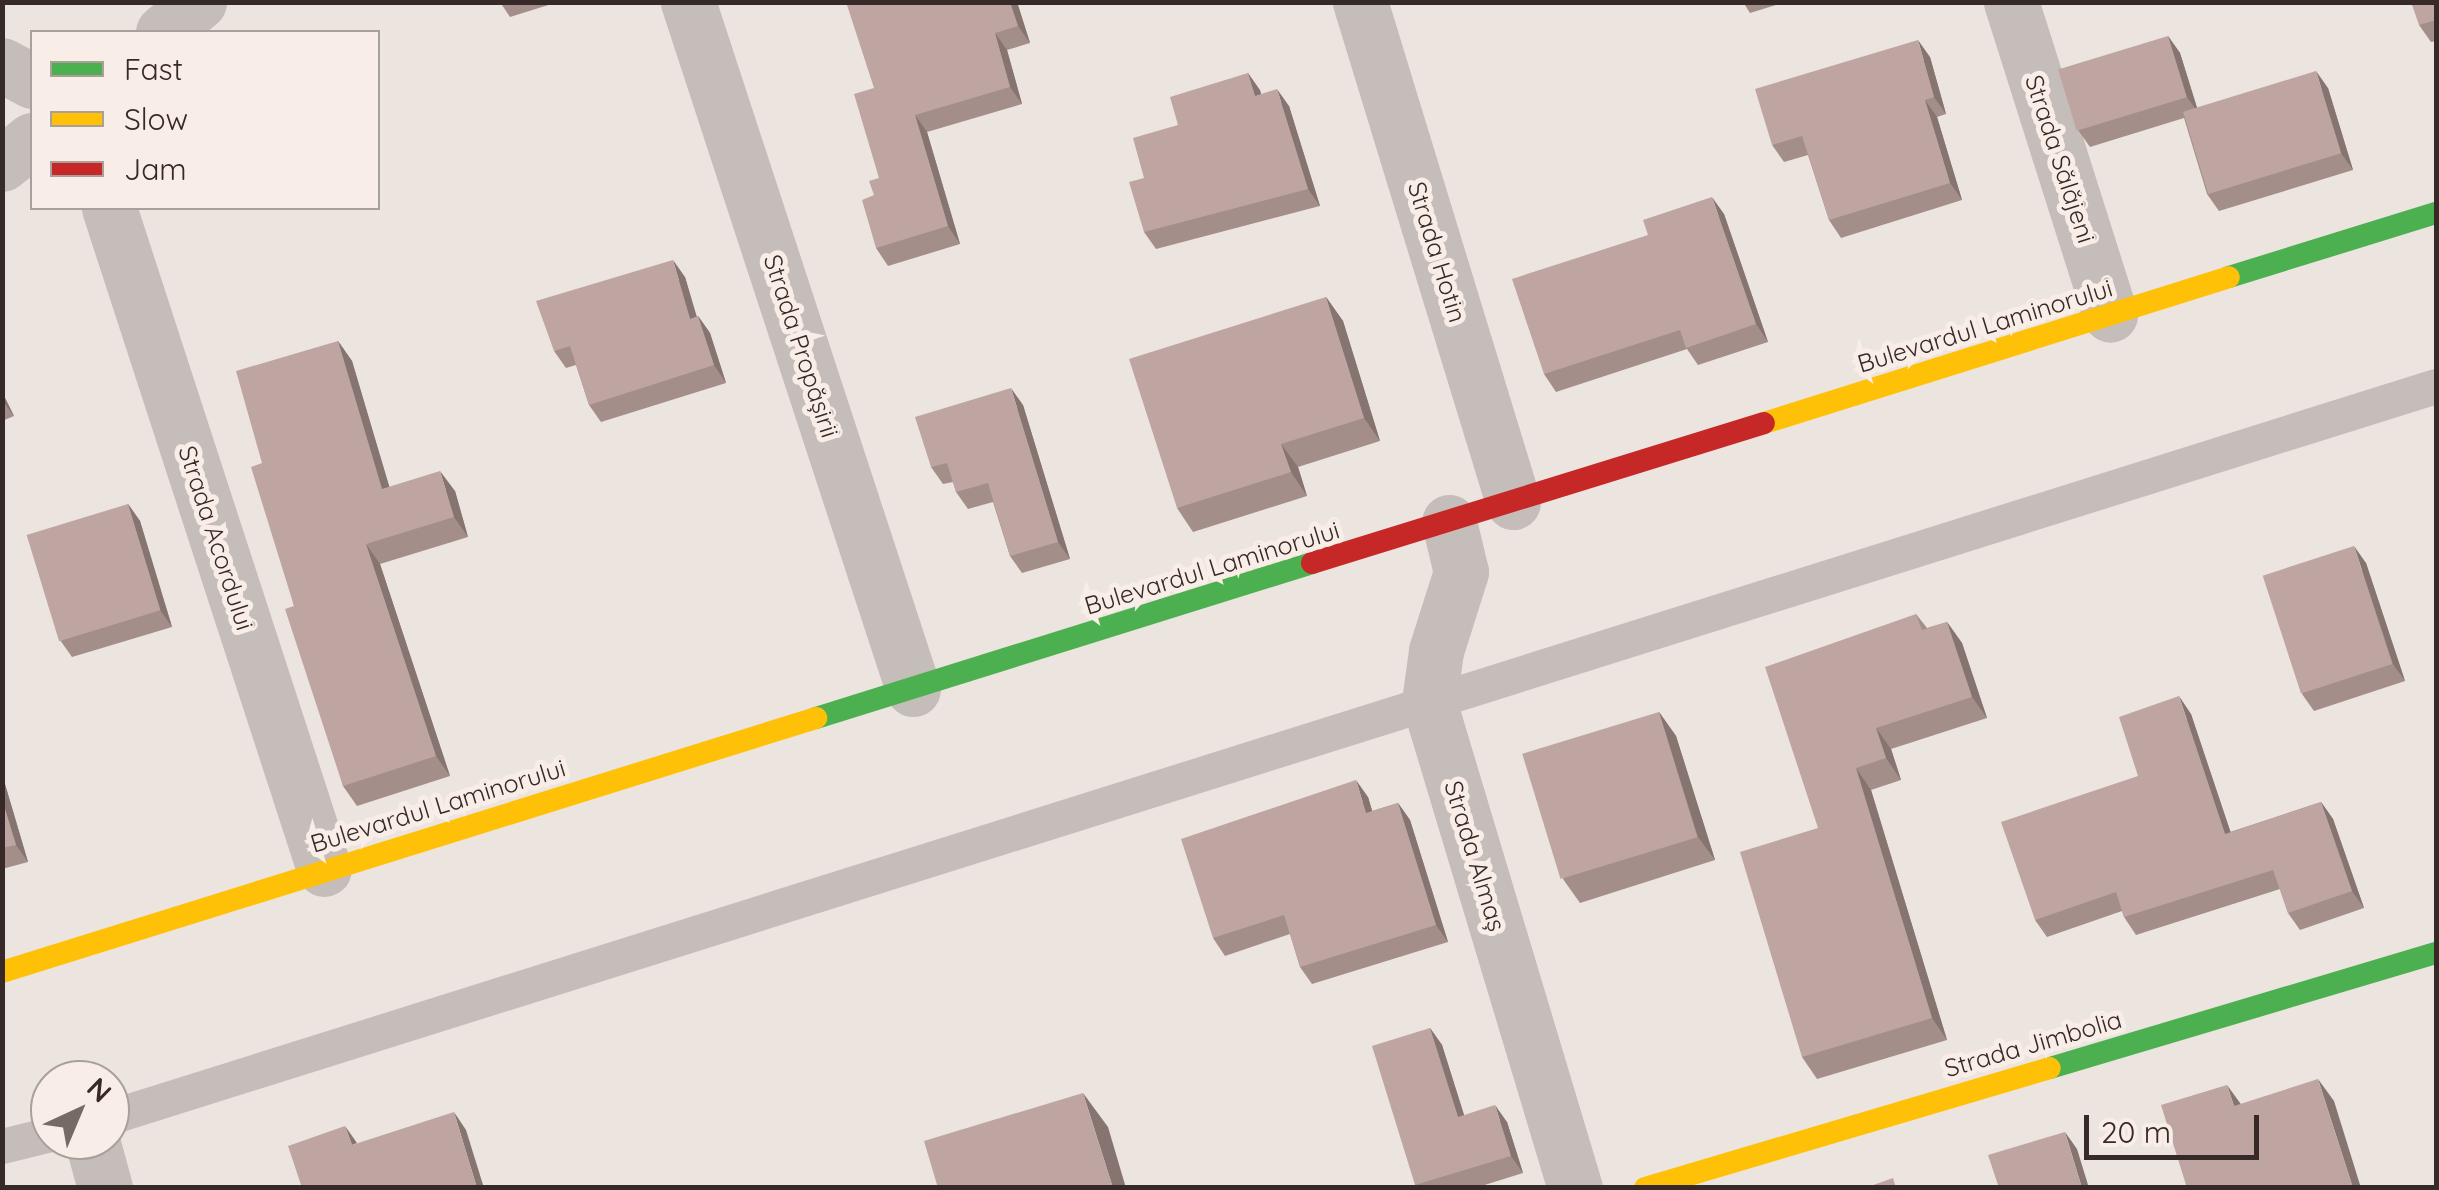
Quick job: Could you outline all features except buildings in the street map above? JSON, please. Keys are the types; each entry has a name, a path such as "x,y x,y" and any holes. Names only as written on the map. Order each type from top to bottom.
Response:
{"street":[{"path":"165,30 199,2"},
{"name":"Strada Propășirii","path":"688,2 913,690"},
{"name":"Strada Hotin","path":"1360,2 1514,502"},
{"name":"Strada Sălăjeni","path":"2011,2 2110,315"},
{"path":"2,65 30,81"},
{"path":"2,164 30,142"},
{"name":"Strada Acordului","path":"110,210 324,869"},
{"name":"Bulevardul Laminorului","path":"2,972 2436,214"},
{"name":"Strada Almaș","path":"1449,522 1461,572 1436,651 1428,702 1575,1188"},
{"name":"Strada Jimbolia","path":"1645,1188 2436,954"},
{"path":"97,1160 105,1188"}],"lane":[{"path":"130,1111 2436,386"},
{"path":"2,1146 30,1139"}],"traffic: fast":[{"path":"2229,277 2436,213"},
{"path":"816,718 1312,563"},
{"path":"2050,1068 2436,953"}],"traffic: slow":[{"path":"1764,423 2229,277"},
{"path":"2,972 816,718"},
{"path":"1645,1188 2050,1068"}],"traffic: jam":[{"path":"1312,563 1764,423"}]}
